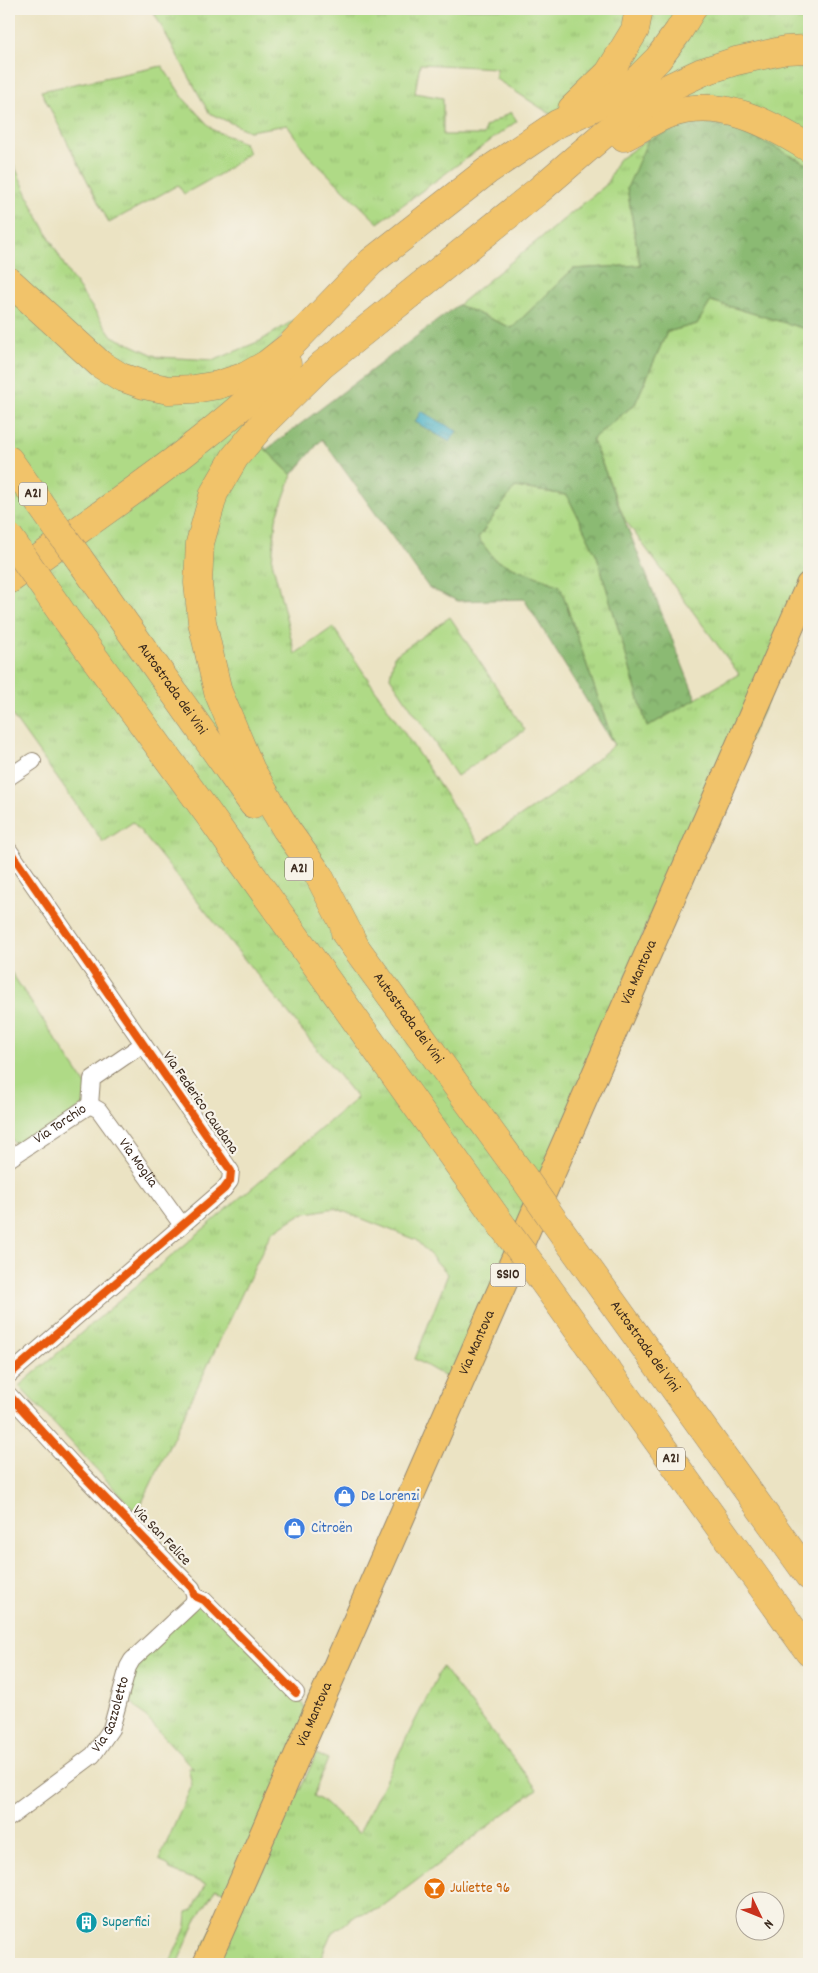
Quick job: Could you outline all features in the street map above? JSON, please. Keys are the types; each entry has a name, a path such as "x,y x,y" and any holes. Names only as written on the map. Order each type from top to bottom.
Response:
{"highway":[{"path":"557,124 609,73 636,30 639,9"},
{"path":"9,281 100,364 121,377 144,385 169,390 194,389 218,385 246,376 267,364 290,346 371,262 487,171 557,124 607,101 638,79 658,59 692,9"},
{"path":"9,596 257,415 322,365 538,191 603,135 670,87 702,72 736,61 786,50 809,49"},
{"path":"538,191 616,141 671,113 702,107 728,109 759,120 782,131 809,148"},
{"path":"782,131 809,140"},
{"path":"9,580 155,473 262,389 299,352 371,262"},
{"path":"322,365 267,419 235,457 224,474 214,493 200,543 198,584 202,622 209,658 218,692 234,731 268,799 318,874 356,948"},
{"name":"Autostrada dei Vini","path":"9,460 356,948 524,1178 809,1576"},
{"name":"A21","path":"9,537 809,1652"},
{"path":"9,553 64,616"}],"main road":[{"name":"Via Mantova","path":"206,1964 809,585"}],"street":[{"path":"9,777 33,761"},
{"name":"Via Federico Caudana","path":"9,850 231,1171 230,1181 224,1189 9,1375"},
{"name":"Via Torchio","path":"9,1159 90,1105 92,1079 143,1044"},
{"name":"Via Moglia","path":"90,1105 99,1110 182,1225"},
{"name":"Via San Felice","path":"9,1395 74,1467 192,1588 195,1596 204,1600 296,1692"},
{"name":"Via Gazzoletto","path":"9,1818 93,1755 111,1729 128,1667 132,1660 193,1603 195,1596"}],"green space":[{"path":"152,9 809,9 809,165 739,129 627,188 640,265 573,269 512,328 458,305 606,185 618,160 647,140 626,75 555,117 496,79 496,68 420,64 415,93 443,98 443,135 484,135 485,127 511,112 517,121 378,223 308,155 287,125 249,131 209,113"},
{"path":"162,66 184,99 213,130 244,143 249,153 222,173 184,194 178,185 109,223 41,91"},
{"path":"698,121 739,129 809,165 809,330 711,301 697,324 667,332 635,404 592,439 696,699 647,727 597,556 567,495 515,487 478,538 495,560 560,586 614,745 524,599 458,601 429,588 322,439 292,475 266,450 458,305 512,328 573,269 640,265 627,188 648,140"},
{"path":"9,154 35,211 69,274 112,336 158,357 215,360 260,341 299,317 262,359 226,374 266,450 292,475 276,519 272,561 295,654 333,627 479,844 558,791 614,745 560,586 495,560 478,538 515,487 567,495 597,556 647,727 739,674 625,520 592,439 635,404 667,332 697,324 711,301 809,330 809,610 680,892 658,896 563,1138 451,1380 415,1359 448,1274 416,1240 335,1208 301,1214 271,1233 137,1513 19,1386 357,1098 133,822 103,842 9,711"},
{"path":"450,617 525,730 457,776 390,677 394,656"},
{"path":"9,969 94,1097 20,1152 9,1135"},
{"path":"200,1599 226,1622 310,1712 278,1780 300,1790 316,1754 328,1759 313,1796 321,1800 359,1833 442,1667 537,1789 379,1909 357,1915 331,1934 318,1964 196,1964 229,1893 216,1888 197,1919 177,1964 169,1964 186,1927 187,1912 193,1910 206,1884 170,1870 169,1866 159,1860 192,1785 188,1767 194,1769 123,1693 135,1660"}],"water":[{"path":"421,411 457,431 450,442 415,422"}],"cycle path":[{"path":"9,850 231,1171 230,1181 224,1189 9,1375"},
{"path":"9,1395 75,1467 192,1588 195,1596 204,1600 296,1693"}],"place":[{"name":"De Lorenzi","path":"345,1497"},
{"name":"Citroën","path":"295,1529"},
{"name":"Juliette 96","path":"434,1889"},
{"name":"Superfici","path":"86,1923"}]}
